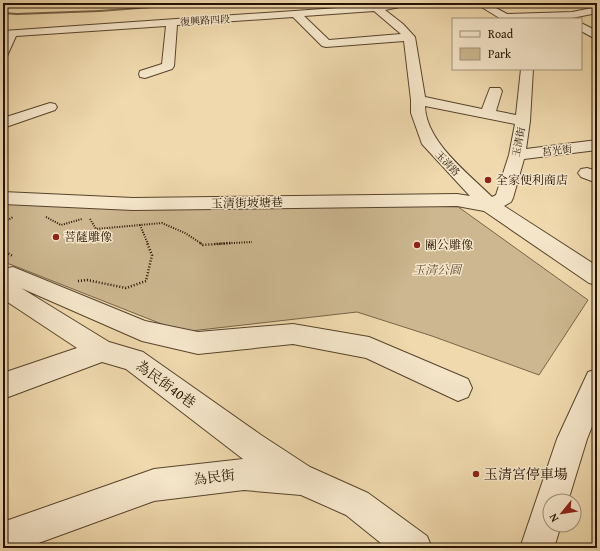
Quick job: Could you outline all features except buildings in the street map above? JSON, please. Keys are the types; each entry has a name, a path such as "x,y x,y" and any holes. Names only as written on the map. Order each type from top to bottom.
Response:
{"street":[{"path":"316,3 325,12"},
{"name":"復興路四段","path":"8,34 325,12 406,3"},
{"path":"480,3 508,18 572,15 597,10"},
{"path":"373,6 399,26 409,37"},
{"path":"184,9 192,21"},
{"path":"296,14 326,44 409,37"},
{"path":"145,74 168,66 172,22"},
{"path":"582,26 596,30"},
{"path":"3,53 8,34"},
{"name":"玉清路","path":"409,37 418,100 418,114 430,144 490,206 597,277"},
{"name":"玉清街","path":"490,206 504,198 517,155 523,121 528,70"},
{"path":"488,114 495,91"},
{"path":"418,100 523,121"},
{"path":"3,122 50,107"},
{"name":"莒光街","path":"517,155 597,145"},
{"name":"玉清街坡塘巷","path":"3,198 133,204 457,200 490,206"},
{"path":"3,277 13,275 142,331 198,344 293,334 369,348 458,388"},
{"name":"為民街40巷","path":"3,288 102,351 134,360 250,446 302,479"},
{"path":"3,386 102,351"},
{"path":"555,493 572,439 597,382"},
{"name":"為民街","path":"3,539 154,485 244,474 302,479 357,504 415,548"},
{"path":"537,548 542,533"}],"path":[{"path":"41,215 61,225 88,217 96,229 162,223 185,233 203,245 252,242"},
{"path":"3,223 11,217 17,216"},
{"path":"74,281 87,280 126,288 146,282 152,255 140,225"}],"green space":[{"name":"玉清公園","path":"3,201 457,206 588,300 539,375 432,336 357,312 182,332 3,262"}],"waterway":[{"path":"3,13 17,14 99,11 217,3"}],"place":[{"name":"全家便利商店","path":"488,180"},
{"name":"菩薩雕像","path":"56,237"},
{"name":"關公雕像","path":"417,245"},
{"name":"玉清宮停車場","path":"476,474"}]}
